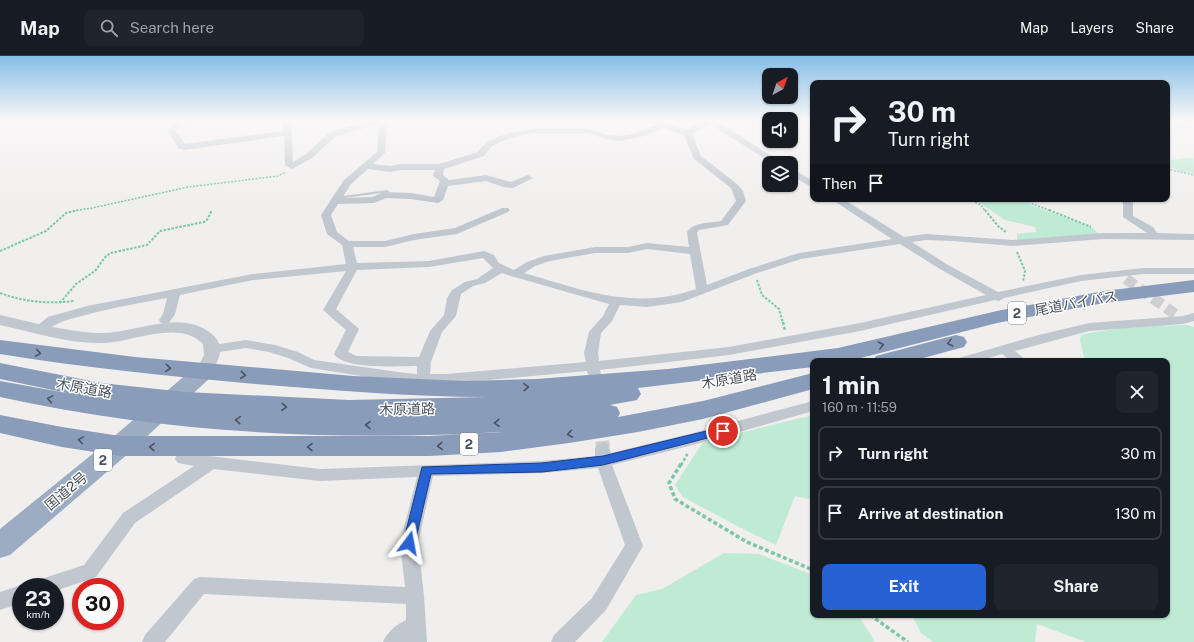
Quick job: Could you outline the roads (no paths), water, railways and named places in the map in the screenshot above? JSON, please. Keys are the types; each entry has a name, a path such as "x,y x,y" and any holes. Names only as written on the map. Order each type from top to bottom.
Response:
{"highway":[{"name":"尾道バイパス","path":"844,354 1004,316 1104,297 1194,286"},
{"name":"尾道バイパス","path":"895,358 949,343 1075,313 1137,301 1194,294"},
{"path":"0,347 87,360 432,389 493,389 550,386 760,366 810,359"},
{"name":"木原道路","path":"827,358 844,354"},
{"path":"816,358 844,354"},
{"name":"木原道路","path":"210,410 309,408 372,409 495,406 582,400 671,389 755,374 810,362"},
{"name":"木原道路","path":"0,371 40,380 109,400"},
{"name":"国道2号","path":"0,546 120,446 204,371"},
{"name":"木原道路","path":"0,389 23,394 109,400 210,410 298,424 399,426 496,423 583,416 678,404 810,381"},
{"name":"2","path":"120,446 428,446 501,442 569,434 638,423 703,410 810,381"},
{"path":"0,424 62,437 120,446"}],"street":[{"path":"287,147 289,165 292,166 309,156 318,147"},
{"path":"381,147 380,153 347,182 326,215 332,234 347,244 385,244 414,237 457,231 505,210"},
{"path":"367,166 390,169 400,167 440,167 481,154 486,147"},
{"path":"693,147 697,157 734,186 738,191 741,201 724,223 696,228 692,232 694,251 702,290"},
{"path":"753,147 767,156"},
{"path":"335,200 374,200 384,195 411,196 438,200 445,180 438,176 440,167"},
{"path":"798,175 810,183"},
{"path":"443,184 486,178 493,179 506,185 513,185 528,178"},
{"path":"841,202 944,267 999,297"},
{"path":"1128,202 1128,217 1149,229 1154,236"},
{"path":"40,328 52,320 69,314 253,277 352,267 429,264 484,254 490,257 495,265 515,274 616,301 647,303 682,298 753,270 799,256 926,238 953,238 1013,243 1104,236 1194,238"},
{"path":"347,244 352,267 351,272 329,310 353,329 341,354 355,360 424,362"},
{"path":"515,274 531,264 548,258 595,250 628,250 647,246 694,251"},
{"path":"423,379 424,362 436,331 450,316 453,298 456,292 469,284 482,281 502,268"},
{"path":"213,349 246,344 270,348 293,355 311,364 405,378 446,379 593,371 729,351 860,327 939,308 999,297 1081,278 1122,276 1143,271 1194,271"},
{"path":"165,320 169,314 174,294"},
{"path":"593,371 592,353 595,332 608,318 616,301"},
{"path":"974,358 1088,327 1184,317"},
{"path":"0,320 70,335 110,337 168,328 190,328 202,332 210,340 213,349 211,360 204,371"},
{"path":"1004,349 1016,358"},
{"path":"186,447 183,459 320,475 542,467 603,454 693,439 810,407"},
{"path":"561,642 599,604 634,546 603,454"},
{"path":"64,579 90,571 129,518 211,463"},
{"path":"417,634 415,596 409,543 426,470"},
{"path":"152,642 200,585 415,596"},
{"path":"0,600 12,597"},
{"path":"393,642 408,629 417,634"}],"lane":[{"path":"335,200 388,191"}],"tunnel":[{"path":"1126,279 1175,314"},
{"path":"600,420 603,448"}]}
